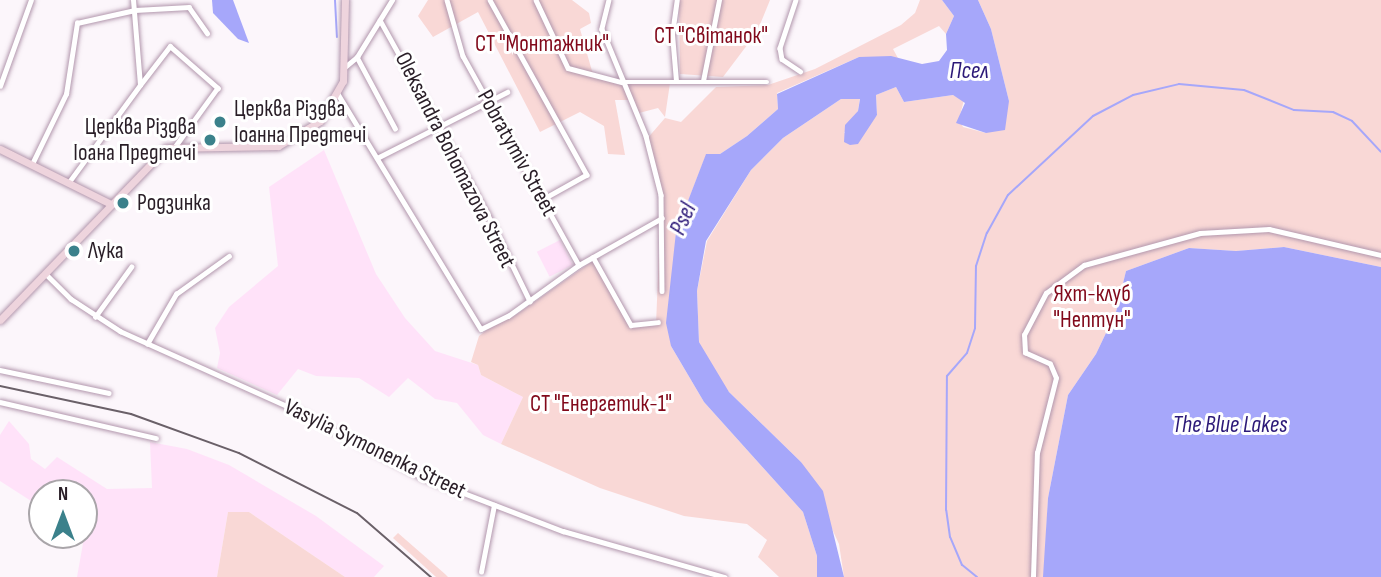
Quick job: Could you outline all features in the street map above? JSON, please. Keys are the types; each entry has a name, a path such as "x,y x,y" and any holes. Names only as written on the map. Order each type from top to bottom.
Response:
{"main road":[{"path":"0,320 47,275 158,154 176,146 278,146 320,121 338,94 345,67 345,0"},
{"path":"0,149 111,204"}],"street":[{"path":"0,86 31,0"},
{"path":"133,0 140,85"},
{"path":"345,67 357,57 392,0"},
{"name":"Pobratymiv Street","path":"447,0 463,57 579,265"},
{"path":"490,0 587,175 544,199"},
{"path":"536,0 568,68 621,82 767,82"},
{"path":"609,0 602,29 621,82 655,161 662,218 662,291"},
{"path":"676,81 672,34 677,0"},
{"path":"703,81 719,0"},
{"path":"796,0 780,48 782,59 800,71"},
{"path":"32,164 66,94 77,23 135,10 189,7 207,33"},
{"name":"Oleksandra Bohomazova Street","path":"380,20 530,301"},
{"path":"69,182 170,46 218,88 176,146"},
{"path":"357,57 395,128"},
{"path":"377,158 507,92"},
{"path":"338,94 481,329 530,301 579,265 662,218"},
{"path":"1034,577 1037,453 1056,378 1050,364 1025,353 1024,335 1054,285 1095,261 1200,233 1269,229 1381,255"},
{"path":"147,344 176,294 229,256"},
{"path":"593,257 631,325 658,322"},
{"path":"95,317 131,267"},
{"name":"Vasylia Symonenka Street","path":"47,275 95,317 147,344 296,410 422,477 612,547 673,559 725,577"},
{"path":"0,370 108,393"},
{"path":"0,402 156,438"},
{"path":"481,572 495,505"}],"shaded area":[{"path":"324,150 376,274 405,318 435,351 478,365 481,375 523,397 501,444 483,435 457,403 435,399 408,378 389,397 359,378 316,376 298,369 277,395 217,368 220,353 215,328 229,307 278,266 269,187"},
{"path":"560,240 573,265 550,277 537,252"},
{"path":"9,421 29,444 31,459 45,469 57,457 91,479 28,479 28,499 0,481 0,435"},
{"path":"150,442 187,449 229,465 316,516 384,566 374,577 345,577 249,512 228,512 217,577 77,577 82,549 98,549 98,483 107,489 152,488"}],"green space":[{"name":"СТ \"Монтажник\"","path":"428,0 572,0 589,13 591,23 580,29 592,71 599,78 670,83 665,117 658,108 639,113 631,100 615,100 625,155 608,154 604,126 580,112 540,132 478,12 433,37 418,16"},
{"name":"СТ \"Світанок\"","path":"679,0 770,0 757,32 723,77 680,74"},
{"name":"СТ \"Енергетик-1\"","path":"920,0 942,0 954,16 946,34 939,26 893,49 899,60 859,57 777,93 778,109 747,136 720,154 706,155 676,232 671,346 704,402 803,512 817,556 817,577 779,577 758,557 767,540 747,524 684,516 600,488 501,444 523,397 481,375 478,365 471,362 479,336 492,326 513,317 594,260 631,327 656,325 661,202 646,140 665,118 681,122 716,87 768,85 815,69 901,25 915,13"},
{"name":"Яхт-клуб \"Нептун\"","path":"978,0 1381,0 1381,267 1284,247 1236,251 1189,248 1126,271 1116,312 1096,354 1068,395 1048,498 1044,577 844,577 839,544 801,462 729,392 711,369 699,342 697,291 707,241 751,170 783,138 841,99 860,98 858,111 844,133 862,132 877,115 876,95 896,87 904,102 953,95 964,100 959,119 963,127 986,133 1009,101 991,29"},
{"path":"228,512 249,512 345,577 217,577"},
{"path":"398,533 448,577 436,577 393,538"}],"water":[{"path":"212,0 233,0 249,43 238,39 213,13"},
{"name":"Псел","path":"942,0 978,0 991,29 1009,101 1005,130 986,133 956,123 965,103 953,95 904,102 896,87 876,95 877,115 858,144 850,145 844,142 845,125 858,111 860,99 841,99 783,138 751,170 706,241 697,291 699,342 729,392 801,462 823,491 844,577 817,577 817,556 803,512 704,402 671,346 666,323 676,232 706,154 720,154 747,136 778,109 777,94 859,57 891,56 922,64 939,61 947,50 946,34 954,16"},
{"name":"The Blue Lakes","path":"1284,247 1381,267 1381,577 1043,577 1048,498 1068,395 1096,354 1116,312 1126,271 1189,248 1236,251"}],"waterway":[{"path":"335,0 337,37"},
{"path":"977,577 962,565 950,537 946,510 947,376 967,353 975,328 976,266 987,233 1008,195 1093,116 1133,95 1179,84 1244,90 1294,110 1333,112 1352,121 1381,152"}],"railway":[{"path":"0,386 131,414 239,453 357,513 431,577"}],"place":[{"name":"Церква Різдва Іоанна Предтечі","path":"220,122"},
{"name":"Церква Різдва Іоана Предтечі","path":"210,140"},
{"name":"Родзинка","path":"123,203"},
{"name":"Лука","path":"74,251"}],"water label":[{"name":"Psel","path":"683,219"}]}
